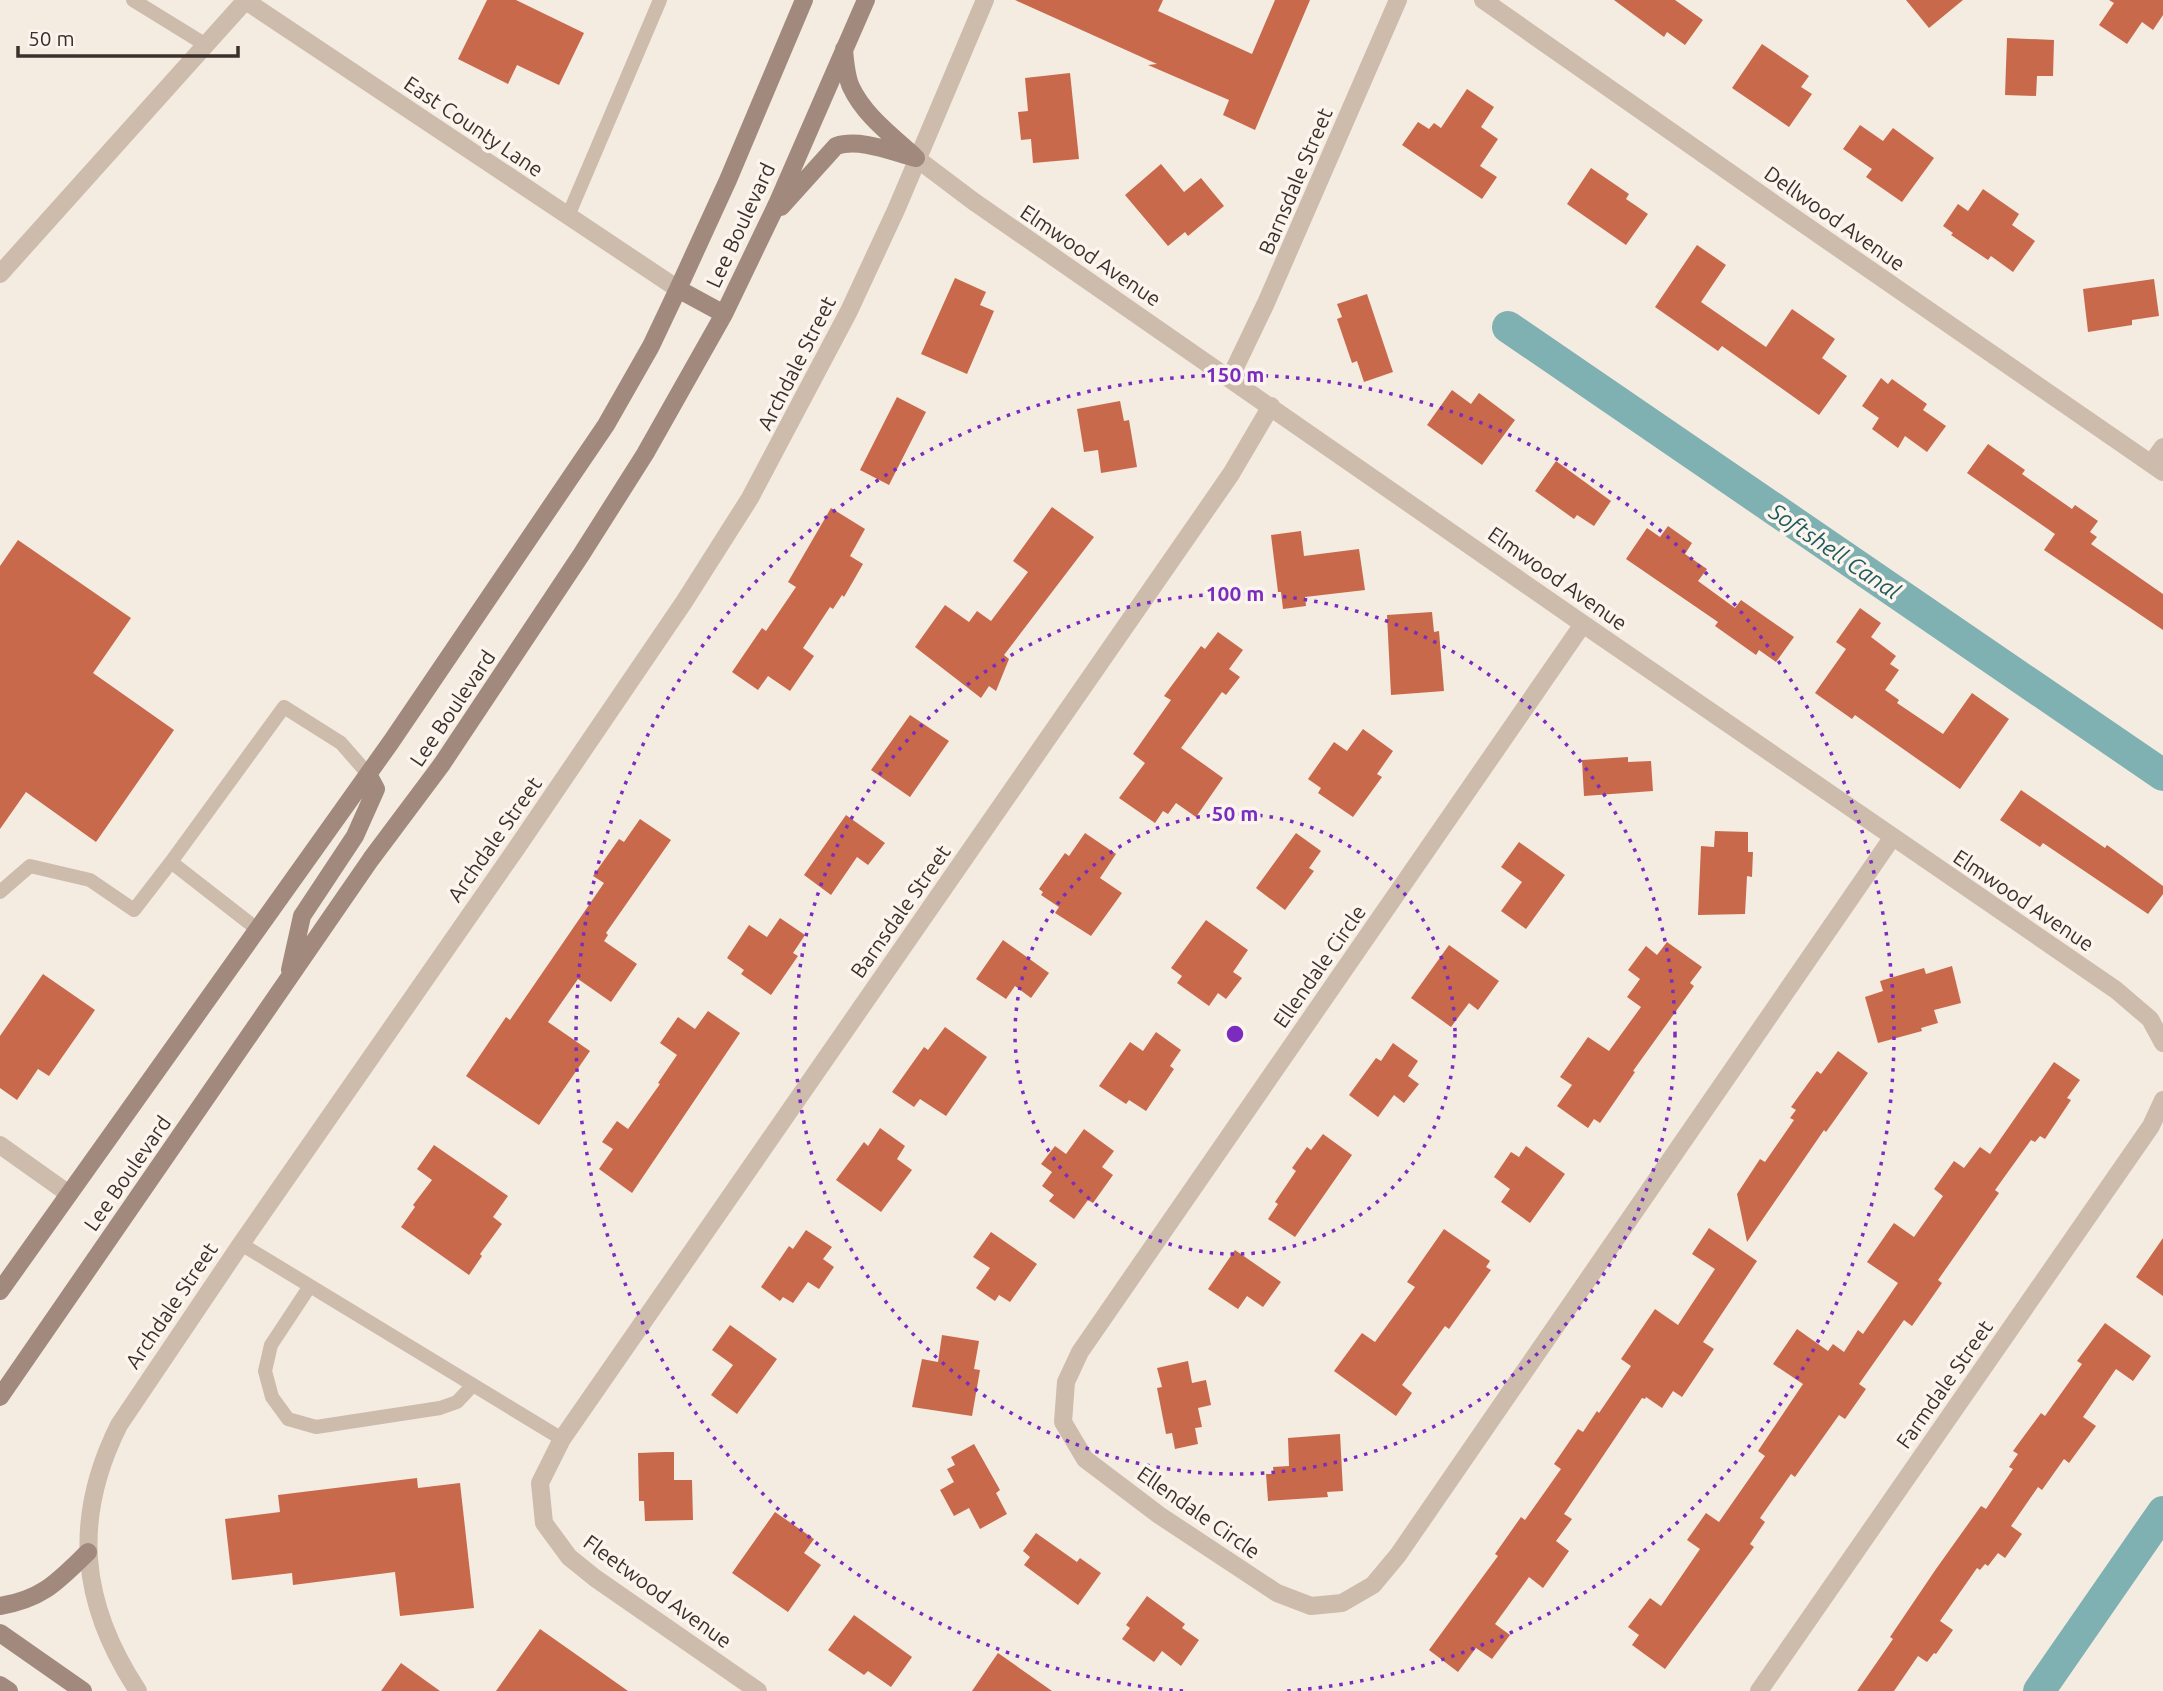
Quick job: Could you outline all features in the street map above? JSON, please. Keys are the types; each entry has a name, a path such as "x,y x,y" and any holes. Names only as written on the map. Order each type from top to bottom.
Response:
{"main road":[{"name":"Lee Boulevard","path":"0,1291 368,774 606,425 651,346 728,180 804,0"},
{"name":"Lee Boulevard","path":"0,1397 371,859 442,764 645,454 724,314 866,0"},
{"path":"844,49 850,85 867,113 916,158"},
{"path":"769,219 836,146 845,143 862,144 916,158"},
{"path":"677,289 724,314"},
{"path":"288,980 302,916 355,836 368,811 376,789 368,774"},
{"path":"0,1606 32,1598 56,1583 88,1552"},
{"path":"0,1633 83,1691"},
{"path":"0,1685 9,1691"}],"street":[{"path":"0,274 246,0"},
{"name":"East County Lane","path":"246,0 677,289"},
{"name":"Archdale Street","path":"138,1691 113,1645 99,1609 89,1568 87,1536 92,1493 105,1453 119,1425 684,603 750,498 849,310 896,210 985,0"},
{"name":"Barnsdale Street","path":"1230,378 1266,303 1398,0"},
{"name":"Dellwood Avenue","path":"1483,0 2157,468"},
{"name":"Elmwood Avenue","path":"916,158 973,201 1583,624 2116,990 2150,1019 2163,1043"},
{"name":"Barnsdale Street","path":"562,1439 1231,474 1271,406"},
{"path":"2157,468 2163,447"},
{"name":"Ellendale Circle","path":"1583,624 1080,1352 1066,1382 1063,1422 1085,1459 1159,1515 1277,1593 1311,1606 1342,1603 1373,1585 1398,1555 1892,838"},
{"name":"Farmdale Street","path":"1759,1691 2151,1126 2163,1100"},
{"path":"0,1145 69,1194"},
{"name":"Fleetwood Avenue","path":"562,1439 540,1483 544,1523 569,1557 750,1689"}],"lane":[{"path":"133,0 206,45"},
{"path":"568,216 660,0"},
{"path":"0,892 30,866 90,880 134,909 284,707 341,743 368,774"},
{"path":"171,862 257,929"},
{"path":"241,1244 562,1439"},
{"path":"310,1286 271,1345 265,1371 272,1397 288,1419 316,1427 440,1408 457,1402 473,1385"}],"building":[{"path":"487,0 516,0 584,33 559,85 517,65 508,84 458,59"},
{"path":"1015,0 1163,0 1158,11 1252,54 1275,0 1310,0 1255,130 1223,115 1229,100 1148,65 1157,64"},
{"path":"1614,0 1675,0 1703,20 1685,45 1667,32 1664,37"},
{"path":"1906,0 1963,0 1929,28"},
{"path":"2109,0 2163,0 2163,15 2153,30 2142,22 2127,44 2099,25 2114,3"},
{"path":"2007,38 2054,40 2053,76 2037,76 2036,96 2005,95"},
{"path":"1762,44 1809,76 1801,87 1812,94 1789,127 1732,88"},
{"path":"1070,73 1079,159 1033,163 1031,139 1021,140 1018,112 1028,111 1025,78"},
{"path":"1467,89 1494,107 1481,127 1498,139 1480,166 1497,177 1482,199 1402,145 1418,122 1429,129 1434,123 1441,128"},
{"path":"1860,125 1883,141 1893,128 1934,158 1902,202 1866,177 1872,169 1843,149"},
{"path":"1161,164 1184,192 1201,178 1224,206 1188,236 1185,232 1168,246 1125,195"},
{"path":"1591,168 1629,194 1626,199 1648,214 1626,245 1567,204"},
{"path":"1983,189 2019,214 2012,225 2035,241 2013,272 1991,256 1988,260 1951,235 1953,233 1943,226 1958,204 1968,211"},
{"path":"1697,245 1726,265 1701,302 1766,347 1792,309 1835,339 1822,358 1847,376 1819,415 1722,346 1718,351 1655,307"},
{"path":"955,278 986,292 980,305 994,311 967,374 921,354"},
{"path":"2154,279 2159,316 2132,320 2132,325 2088,332 2083,289"},
{"path":"1367,294 1393,372 1364,382 1357,361 1352,363 1337,319 1342,317 1337,304"},
{"path":"1881,378 1888,384 1892,379 1927,404 1923,410 1946,426 1927,452 1905,436 1898,448 1872,429 1879,418 1862,406"},
{"path":"1452,390 1471,404 1479,393 1515,420 1482,465 1427,425"},
{"path":"897,397 926,412 889,485 860,470"},
{"path":"1120,401 1124,421 1129,420 1137,467 1101,473 1098,450 1084,452 1077,409"},
{"path":"1988,444 2025,470 2022,474 2072,509 2075,505 2098,521 2090,532 2097,537 2091,544 2163,594 2163,630 2044,550 2055,534 1967,473"},
{"path":"1556,461 1611,501 1594,526 1577,515 1574,519 1535,491"},
{"path":"1052,507 1094,537 1004,655 1009,659 996,691 989,686 981,698 915,647 945,605 969,622 977,611 991,621 1028,572 1013,561"},
{"path":"831,508 865,529 850,556 863,564 844,597 842,595 833,609 830,607 803,648 814,656 790,691 768,676 758,690 732,672 762,628 766,631 796,587 788,582"},
{"path":"1668,526 1692,543 1685,554 1707,569 1698,581 1735,608 1741,600 1794,637 1776,662 1759,650 1756,655 1715,626 1718,622 1626,559 1647,528 1660,537"},
{"path":"1301,531 1304,556 1359,549 1365,590 1305,597 1306,606 1283,609 1281,592 1278,592 1271,535"},
{"path":"18,540 131,618 93,673 174,730 96,842 26,792 0,829 0,566"},
{"path":"1860,608 1881,623 1871,637 1896,656 1890,664 1899,670 1885,690 1899,700 1897,703 1943,734 1972,693 2009,719 1960,789 1855,715 1852,719 1815,693 1846,649 1836,642"},
{"path":"1432,612 1434,632 1439,631 1444,691 1391,695 1387,615"},
{"path":"1218,632 1243,650 1229,669 1240,677 1226,695 1222,692 1181,748 1223,778 1196,817 1176,803 1168,814 1163,811 1155,823 1119,798 1145,763 1133,754 1171,700 1164,696 1201,646 1205,649"},
{"path":"910,715 949,741 910,797 871,770"},
{"path":"1363,729 1393,751 1377,774 1382,777 1353,817 1318,793 1321,788 1308,779 1334,742 1347,751"},
{"path":"1628,757 1628,762 1651,761 1653,791 1584,796 1582,760"},
{"path":"2021,790 2105,848 2107,845 2163,886 2163,894 2148,914 2043,843 2040,847 2000,820"},
{"path":"846,815 885,843 868,865 857,857 831,895 804,875"},
{"path":"640,819 671,840 606,933 608,935 604,941 637,964 611,1002 578,979 548,1022 590,1051 539,1125 466,1076 506,1017 510,1020 604,883 593,876 619,839 624,842"},
{"path":"1715,831 1748,832 1748,852 1753,852 1752,877 1747,876 1745,914 1698,915 1701,846 1714,847"},
{"path":"1085,833 1116,854 1100,878 1122,893 1091,936 1055,913 1059,907 1041,895 1043,892 1039,889 1065,853 1069,856"},
{"path":"1296,833 1321,851 1309,868 1314,871 1285,910 1256,888"},
{"path":"1519,842 1565,875 1526,929 1501,911 1522,882 1501,867"},
{"path":"780,918 805,935 793,953 798,956 771,995 741,974 744,970 727,958 749,925 767,937"},
{"path":"1206,920 1248,950 1233,972 1242,978 1226,999 1218,993 1209,1006 1177,983 1182,976 1171,968"},
{"path":"1003,940 1049,973 1031,998 1015,986 1006,999 976,979"},
{"path":"1667,942 1702,967 1690,983 1694,986 1633,1071 1635,1072 1600,1123 1594,1119 1588,1128 1557,1106 1572,1085 1560,1077 1588,1037 1609,1051 1641,1007 1627,997 1640,979 1628,970 1646,946 1657,955"},
{"path":"1449,945 1499,981 1478,1010 1469,1003 1451,1027 1411,998"},
{"path":"1952,966 1961,1003 1934,1010 1938,1023 1921,1028 1922,1031 1878,1043 1865,997 1883,991 1880,981 1924,968 1926,974"},
{"path":"43,974 95,1010 49,1076 38,1069 17,1100 0,1088 0,1036"},
{"path":"708,1011 740,1033 632,1193 599,1169 613,1149 602,1142 617,1121 628,1129 660,1084 658,1083 677,1055 660,1043 678,1017 695,1029"},
{"path":"945,1027 987,1057 946,1116 920,1099 914,1107 892,1092 924,1047 928,1050"},
{"path":"1156,1032 1181,1050 1170,1066 1174,1069 1146,1111 1129,1100 1126,1104 1099,1086 1130,1042 1143,1051"},
{"path":"1393,1043 1418,1061 1408,1076 1419,1084 1404,1103 1394,1095 1378,1117 1349,1095 1376,1058 1381,1061"},
{"path":"1838,1051 1868,1073 1826,1132 1824,1130 1747,1242 1737,1194 1760,1159 1765,1162 1794,1120 1790,1118 1796,1110 1791,1107 1817,1071 1821,1074"},
{"path":"2054,1062 2080,1080 2067,1098 2071,1100 2045,1139 2040,1136 2035,1142 2031,1140 1995,1190 1999,1193 1938,1280 1942,1283 1912,1326 1904,1320 1859,1384 1866,1389 1845,1419 1839,1415 1795,1477 1791,1474 1760,1518 1765,1522 1750,1544 1754,1547 1665,1669 1632,1645 1639,1635 1628,1627 1650,1598 1661,1606 1700,1549 1687,1540 1706,1513 1719,1522 1765,1456 1758,1451 1803,1384 1773,1364 1797,1329 1828,1351 1833,1344 1844,1352 1858,1330 1863,1334 1898,1283 1867,1262 1894,1223 1914,1237 1943,1196 1934,1189 1954,1161 1964,1168 1980,1147 1990,1154"},
{"path":"880,1128 905,1146 897,1159 912,1170 881,1212 836,1180 864,1142 868,1146"},
{"path":"1084,1129 1114,1151 1102,1167 1113,1175 1093,1203 1088,1200 1074,1219 1049,1201 1054,1195 1042,1186 1052,1172 1041,1164 1055,1146 1066,1154"},
{"path":"1323,1134 1352,1155 1295,1237 1268,1219 1278,1204 1275,1202 1296,1171 1292,1168 1307,1147 1311,1150"},
{"path":"434,1145 508,1196 493,1217 502,1224 480,1254 482,1256 469,1275 401,1227 432,1180 417,1169"},
{"path":"1526,1146 1565,1174 1530,1223 1501,1202 1510,1189 1494,1177 1511,1152 1519,1157"},
{"path":"1709,1228 1757,1261 1703,1342 1714,1349 1682,1397 1673,1391 1662,1408 1646,1397 1642,1398 1564,1514 1572,1519 1556,1541 1569,1551 1543,1588 1529,1577 1495,1624 1510,1635 1492,1659 1476,1648 1458,1672 1429,1650 1498,1556 1495,1554 1521,1517 1525,1520 1561,1469 1554,1464 1578,1429 1583,1432 1597,1411 1599,1413 1631,1366 1621,1359 1655,1309 1678,1325 1715,1269 1692,1254"},
{"path":"1444,1229 1490,1261 1486,1267 1491,1270 1449,1329 1445,1326 1402,1385 1412,1393 1396,1416 1334,1371 1362,1333 1375,1342 1415,1287 1407,1282"},
{"path":"806,1230 832,1247 823,1259 834,1267 819,1289 808,1282 793,1303 783,1297 780,1301 761,1287 789,1246 793,1249"},
{"path":"991,1232 1037,1264 1010,1302 999,1295 995,1301 976,1288 990,1268 973,1257"},
{"path":"2163,1238 2163,1296 2136,1277"},
{"path":"1235,1250 1281,1282 1263,1307 1247,1296 1238,1309 1208,1289"},
{"path":"2105,1323 2151,1356 2133,1381 2116,1369 2083,1417 2096,1426 2069,1463 2064,1459 2042,1490 2038,1487 2011,1526 2022,1534 2005,1558 1998,1553 1988,1566 1985,1564 1980,1570 1977,1568 1940,1621 1953,1630 1936,1654 1927,1662 1918,1656 1894,1691 1857,1691 1936,1569 1981,1506 1986,1509 2013,1469 2009,1467 2018,1454 2013,1451 2041,1413 2045,1416 2082,1364 2077,1361"},
{"path":"730,1325 777,1359 737,1414 711,1395 733,1365 712,1350"},
{"path":"942,1335 979,1341 974,1369 980,1370 972,1416 912,1407 922,1359 938,1362"},
{"path":"1188,1361 1192,1383 1206,1380 1211,1405 1198,1408 1202,1427 1195,1428 1198,1444 1175,1449 1172,1433 1166,1434 1157,1388 1162,1387 1157,1368"},
{"path":"1340,1434 1343,1491 1327,1492 1328,1497 1268,1501 1266,1474 1274,1474 1273,1467 1289,1466 1288,1438"},
{"path":"974,1444 1000,1490 996,1493 1007,1514 980,1529 969,1508 954,1516 940,1490 954,1482 947,1469 955,1465 951,1457"},
{"path":"674,1452 674,1480 692,1480 693,1520 645,1521 644,1501 639,1501 638,1453"},
{"path":"417,1478 418,1488 460,1483 474,1608 400,1616 395,1572 293,1585 292,1573 232,1580 225,1519 280,1512 278,1495"},
{"path":"775,1512 814,1539 804,1553 821,1565 788,1612 732,1573"},
{"path":"1036,1533 1077,1562 1080,1558 1101,1573 1078,1605 1024,1565 1030,1557 1023,1551"},
{"path":"1147,1596 1185,1624 1182,1628 1199,1640 1181,1666 1162,1651 1154,1662 1122,1639 1130,1628 1126,1625"},
{"path":"854,1615 912,1657 891,1687 868,1671 864,1675 828,1650"},
{"path":"540,1629 628,1691 496,1691"},
{"path":"998,1653 1052,1691 972,1691"},
{"path":"401,1663 440,1691 381,1691"}],"waterway":[{"name":"Softshell Canal","path":"1508,327 2163,775"},
{"path":"2039,1691 2163,1512"}]}
